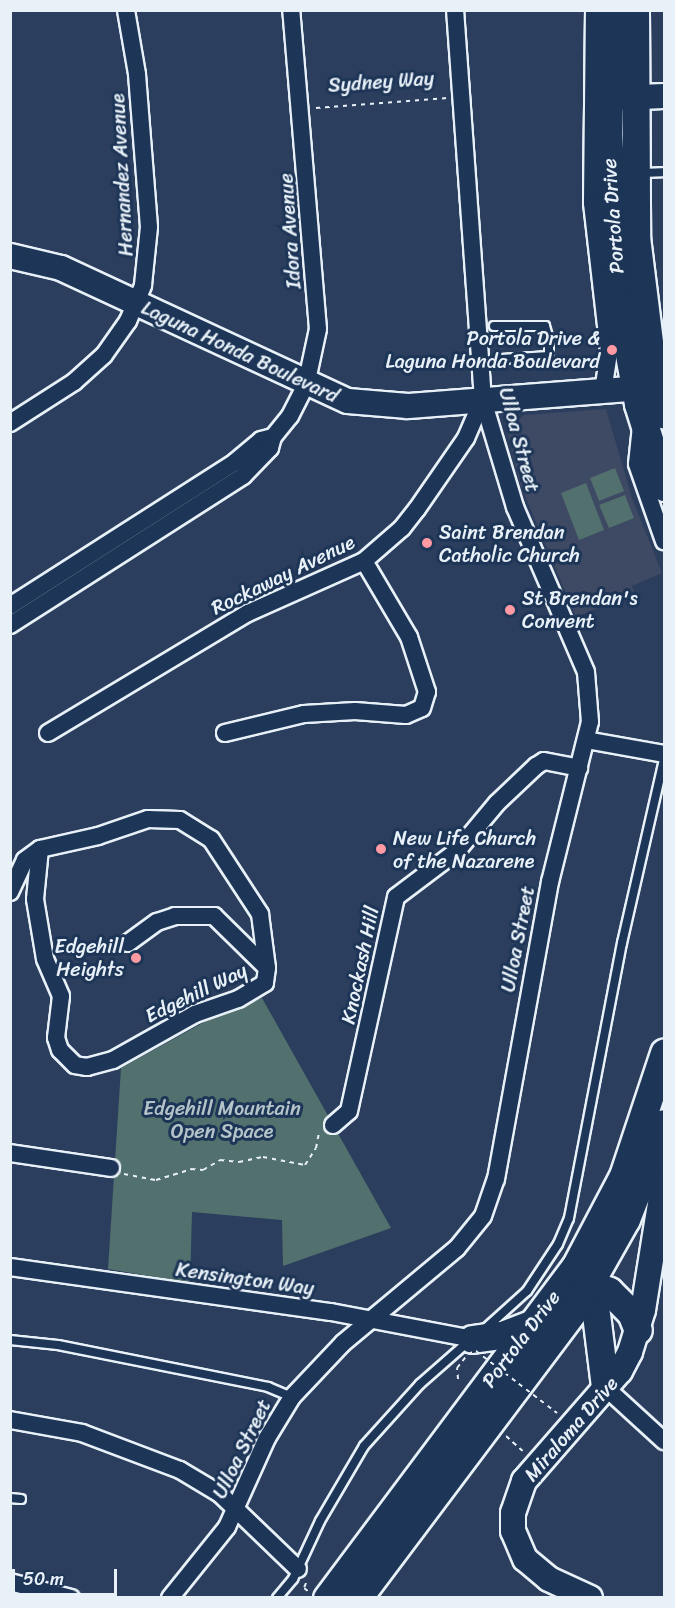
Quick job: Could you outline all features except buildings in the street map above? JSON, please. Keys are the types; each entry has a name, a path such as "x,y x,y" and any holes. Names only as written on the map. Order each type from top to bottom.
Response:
{"main road":[{"name":"Portola Drive","path":"610,10 620,98 634,174 646,388"},
{"name":"Portola Drive","path":"635,10 620,98 615,258 653,417 664,488"},
{"name":"Portola Drive","path":"327,1598 534,1323 591,1240 637,1143 664,1053"},
{"name":"Portola Drive","path":"358,1598 591,1281 626,1219 653,1159 664,1123"},
{"path":"653,1159 661,1197"},
{"path":"591,1240 591,1281 605,1387"},
{"path":"558,1290 571,1281 591,1281 625,1307 638,1330"},
{"path":"472,1339 508,1333 534,1323"},
{"path":"472,1339 484,1342 495,1354 497,1369 494,1376"},
{"path":"384,1598 419,1517"}],"street":[{"name":"Hernandez Avenue","path":"10,423 89,370 117,339 136,304 147,267 149,227 137,74 126,10"},
{"name":"Idora Avenue","path":"10,625 243,476 264,456 273,437 290,416 306,385 318,329 302,109 291,10"},
{"name":"Ulloa Street","path":"170,1598 217,1543 237,1509 267,1438 292,1396 370,1322 464,1241 483,1216 491,1198 541,926 586,740 592,706 586,672 515,507 483,400 455,10"},
{"path":"458,35 462,10"},
{"name":"Portola Drive","path":"594,10 592,203 609,353 603,391"},
{"path":"620,98 664,96"},
{"name":"Laguna Honda Boulevard","path":"10,256 52,265 306,385 348,401 385,407 646,388"},
{"name":"Rockaway Avenue","path":"48,733 248,613 322,583 364,561 402,528 417,509 466,438 483,400"},
{"name":"Portola Drive","path":"653,417 637,464 664,541"},
{"name":"Idora Avenue","path":"10,606 273,437"},
{"path":"225,733 304,714 355,711 406,715 422,708 427,692 409,637 364,561"},
{"path":"586,740 664,754"},
{"name":"Knockash Hill","path":"333,1125 349,1112 396,897 457,851 490,810 536,766 553,762 579,768"},
{"name":"Edgehill Way","path":"170,817 195,827 211,838 260,914 267,968 265,983 238,999 195,1014 106,1063 87,1067 75,1065 60,1050 56,1038 61,996 45,959 35,898 40,849 98,836 148,819 170,817"},
{"path":"10,892 25,860 40,849"},
{"path":"128,943 157,922 175,916 214,916 267,968"},
{"path":"10,1153 111,1168"},
{"path":"638,1330 661,1197"},
{"name":"Kensington Way","path":"10,1267 331,1312 370,1322 472,1339"},
{"name":"Miraloma Drive","path":"590,1598 549,1579 525,1559 513,1531 513,1513 524,1481 620,1371 638,1330"},
{"path":"605,1387 664,1441"},
{"path":"10,1420 82,1433 157,1459 201,1482 237,1509 298,1569"},
{"path":"10,1582 71,1598"}],"lane":[{"path":"634,174 664,172"},
{"path":"494,326 545,326 549,340 549,356 501,359"},
{"path":"277,1598 298,1569 320,1521 364,1446 420,1384 527,1291 558,1244 569,1218 622,943 664,760"},
{"path":"10,1340 58,1345 221,1378 292,1396"},
{"path":"10,1498 21,1499"}],"path":[{"name":"Sydney Way","path":"302,109 462,97"},
{"path":"111,1168 132,1179 156,1180 191,1169 203,1170 220,1160 239,1162 263,1157 305,1165 316,1148 318,1134 333,1125"},
{"path":"458,1379 457,1368 468,1354 476,1351 557,1413"},
{"path":"503,1434 529,1456"}],"shaded area":[{"path":"606,409 632,498 662,573 632,586 634,593 576,617 520,484 507,430 524,415"}],"green space":[{"path":"615,468 624,491 599,501 590,478"},
{"path":"586,483 604,530 579,540 561,493"},
{"path":"625,495 634,518 609,528 599,505"},
{"name":"Edgehill Mountain Open Space","path":"262,998 391,1228 283,1266 282,1220 192,1212 190,1283 108,1269 121,1068 208,1020"}],"place":[{"name":"Portola Drive & Laguna Honda Boulevard","path":"612,350"},
{"name":"Saint Brendan Catholic Church","path":"427,543"},
{"name":"St Brendan's Convent","path":"510,610"},
{"name":"New Life Church of the Nazarene","path":"381,849"},
{"name":"Edgehill Heights","path":"136,958"}]}
